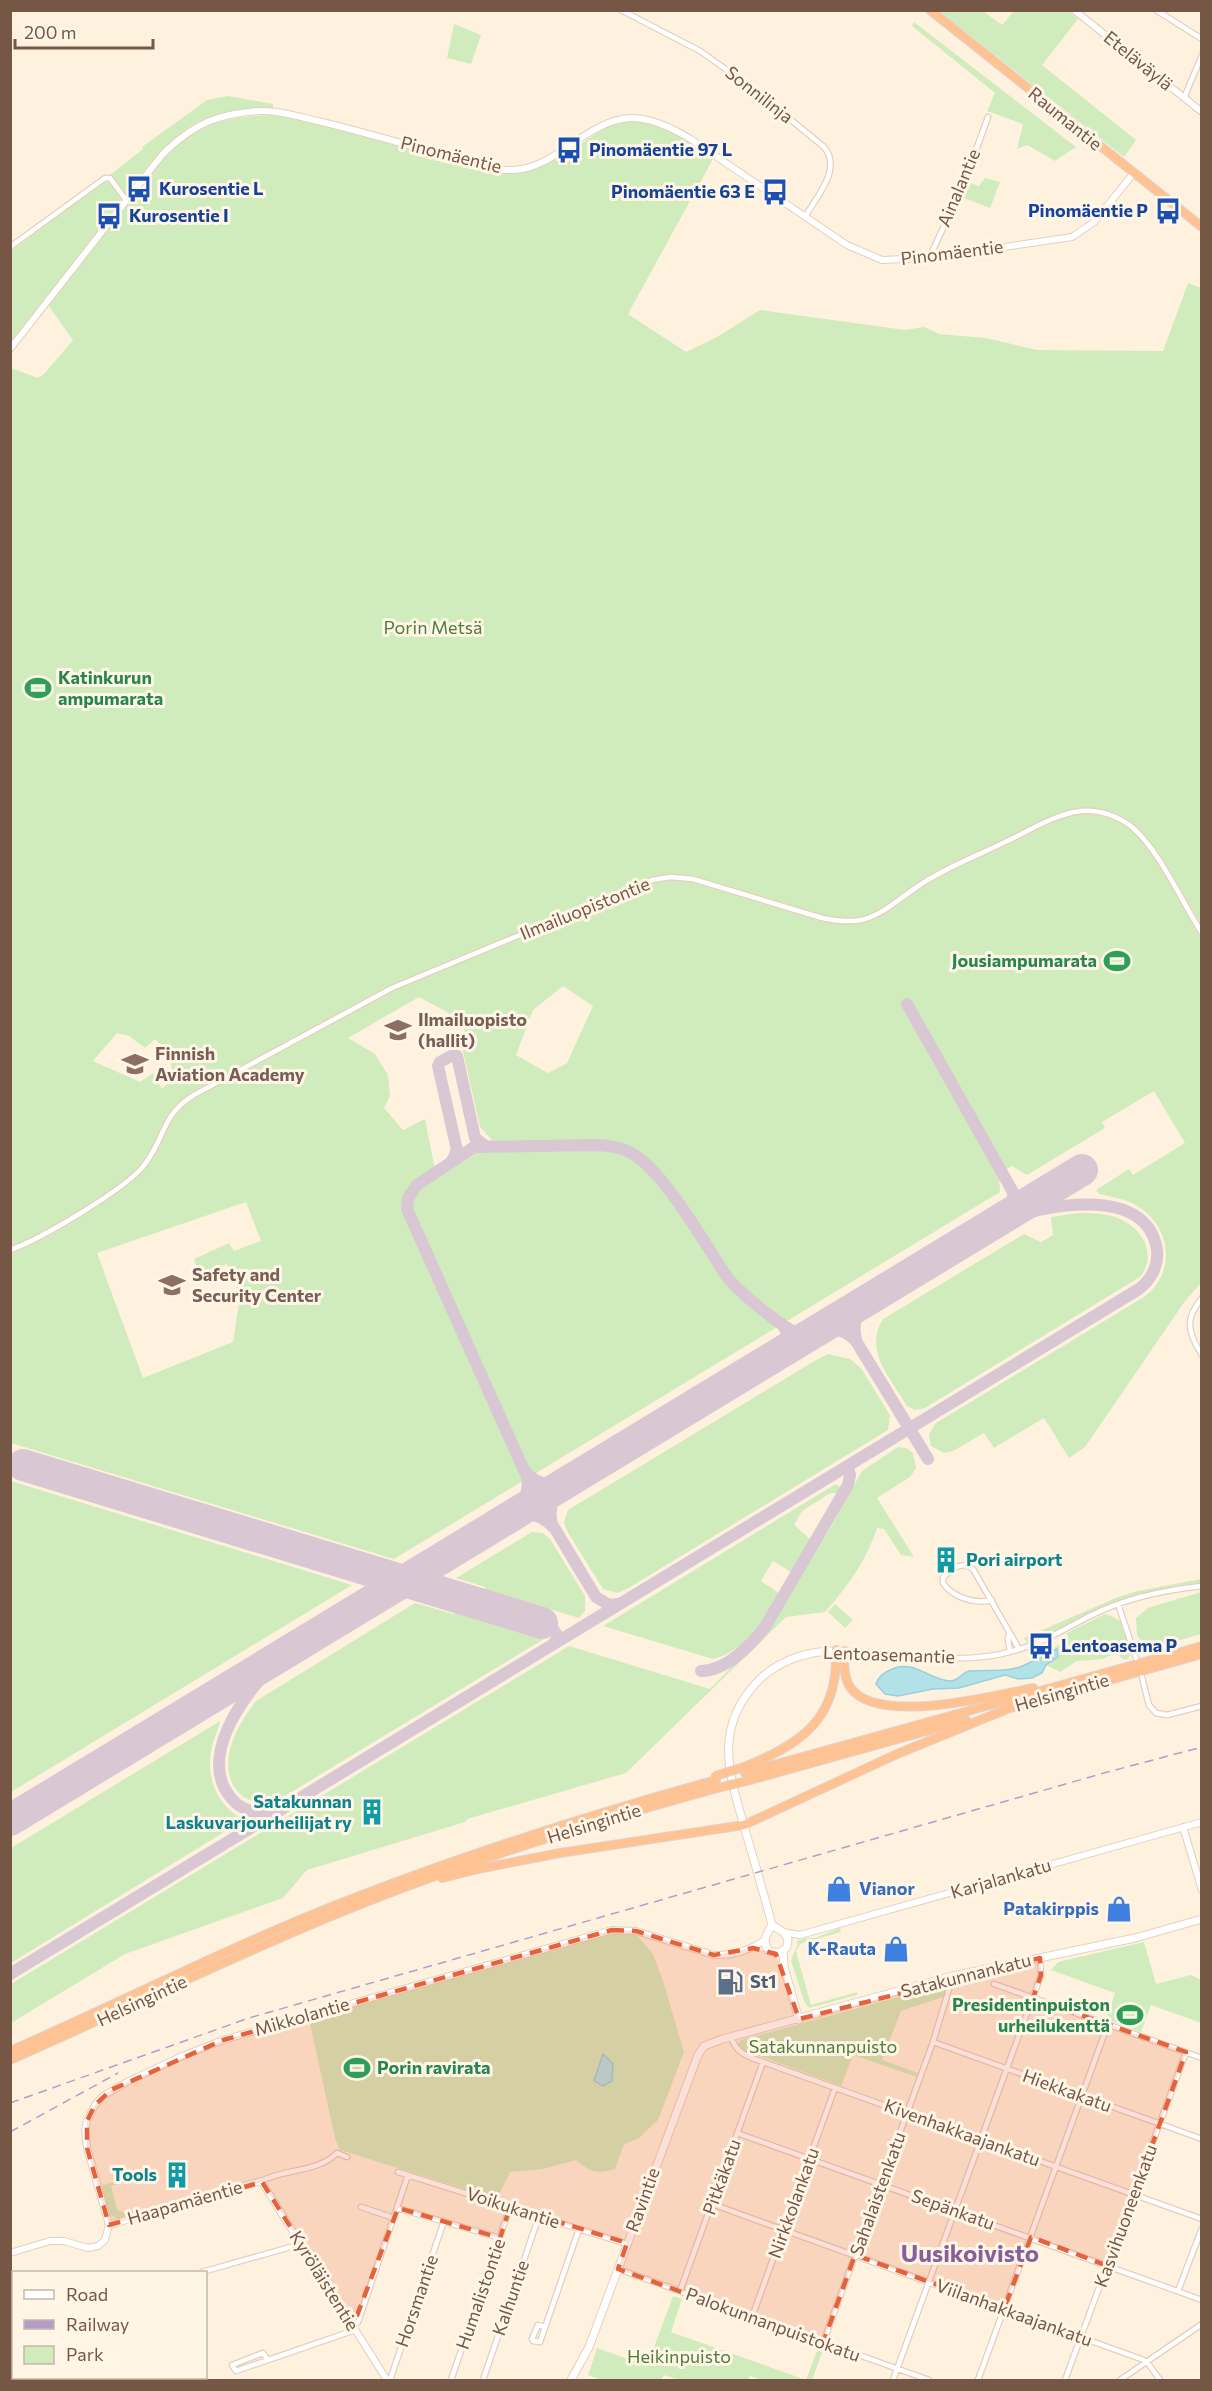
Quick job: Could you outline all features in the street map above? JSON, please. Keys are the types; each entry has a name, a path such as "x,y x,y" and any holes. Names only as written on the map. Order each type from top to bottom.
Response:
{"highway":[{"name":"Raumantie","path":"930,10 1202,227"},
{"name":"Helsingintie","path":"10,2060 350,1908 509,1850 745,1773 1202,1646"},
{"path":"840,1651 849,1686 866,1700 894,1706 972,1700 1101,1674"},
{"path":"716,1782 745,1773 791,1745 816,1722 824,1711 835,1684 840,1651"},
{"name":"Helsingintie","path":"745,1773 1012,1707 1202,1654"},
{"path":"350,1908 478,1869 560,1853 744,1825 897,1754 1012,1707"},
{"name":"Helsingintie","path":"10,2050 301,1919 393,1882 543,1830 716,1782"}],"main road":[{"name":"Lentoasemantie","path":"772,1925 732,1790 728,1767 729,1741 738,1709 754,1686 781,1664 815,1652 840,1651"},
{"name":"Satakunnankatu","path":"731,2037 953,1976 1135,1938 1202,1919"},
{"path":"766,1937 772,1925 781,1931 788,1939 779,1951"},
{"path":"766,1937 773,1931 781,1931"},
{"path":"766,1937 779,1951 799,2019"},
{"name":"Ravintie","path":"571,2380 586,2354 700,2051 711,2043 731,2037"}],"street":[{"name":"Sonnilinja","path":"621,10 700,51 751,87 824,147 830,154 831,172 805,217"},
{"name":"Eteläväylä","path":"1074,10 1202,112"},
{"path":"1156,10 1202,39"},
{"path":"1184,98 1202,55"},
{"name":"Pinomäentie","path":"10,349 162,155 192,130 211,120 246,113 263,111 297,116 477,164 508,170 530,167 546,161 608,122 644,117 667,125 847,245 871,257 894,261 1072,237 1094,222 1133,174"},
{"name":"Ainalantie","path":"928,258 963,186 988,117"},
{"path":"10,247 105,178 110,178 126,200"},
{"name":"Ilmailuopistontie","path":"10,1250 42,1235 129,1181 148,1160 176,1107 187,1099 392,988 652,880 670,877 693,879 822,918 857,921 884,911 918,886 955,866 1052,820 1069,813 1089,812 1107,814 1125,822 1147,842 1202,933"},
{"path":"1202,1298 1195,1307 1189,1325 1192,1339 1202,1355"},
{"path":"992,1600 979,1602 953,1594 943,1583 944,1578 962,1564 968,1565 977,1575 992,1600 1009,1634 1019,1649"},
{"name":"Lentoasemantie","path":"840,1651 968,1658 1010,1652 1042,1641 1118,1604 1147,1595 1202,1586"},
{"path":"1118,1604 1136,1658"},
{"path":"1009,1634 1010,1652"},
{"path":"1142,1677 1149,1705 1156,1713 1167,1715 1202,1706"},
{"name":"Karjalankatu","path":"779,1951 800,1935 1202,1822"},
{"path":"1183,1827 1202,1890"},
{"name":"Mikkolantie","path":"109,2225 85,2138 90,2114 95,2104 111,2091 180,2057 253,2031 612,1930 636,1931 714,1955 726,1955 753,1948"},
{"name":"Karjalankatu","path":"781,1931 800,1935"},
{"path":"753,1948 766,1937"},
{"path":"753,1948 779,1951"},
{"path":"893,2380 1033,1998 1041,1975 1040,1958"},
{"name":"Sahalaistenkatu","path":"824,2343 933,2042 953,1976"},
{"path":"994,1984 1202,2058"},
{"path":"978,2380 1108,2024"},
{"name":"Kivenhakkaajankatu","path":"731,2037 736,2049 763,2062 1202,2219"},
{"name":"Hiekkakatu","path":"933,2042 1202,2139"},
{"name":"Kasvihuoneenkatu","path":"1065,2380 1186,2052"},
{"name":"Pitkäkatu","path":"680,2291 763,2062"},
{"name":"Nirkkolankatu","path":"752,2317 835,2088"},
{"name":"Sepänkatu","path":"737,2133 1202,2300"},
{"path":"261,2181 272,2176 329,2162 337,2153 347,2157"},
{"name":"Voikukantie","path":"398,2172 627,2244"},
{"path":"268,2360 263,2353 232,2365 236,2371 268,2360 354,2328 408,2175"},
{"name":"Haapamäentie","path":"109,2225 261,2181"},
{"name":"Kyröläistentie","path":"261,2181 389,2380"},
{"name":"Viilanhakkaajankatu","path":"712,2204 1147,2362"},
{"path":"361,2207 394,2218"},
{"name":"Humalistontie","path":"451,2380 510,2207"},
{"path":"398,2208 500,2238"},
{"name":"Kalhuntie","path":"483,2380 539,2216"},
{"name":"Horsmantie","path":"389,2380 444,2222"},
{"path":"10,2253 57,2240 80,2247 93,2248 105,2240 109,2225"},
{"path":"1178,2291 1202,2228"},
{"path":"545,2327 579,2229"},
{"path":"206,2271 301,2244"},
{"name":"Palokunnanpuistokatu","path":"618,2269 929,2380"},
{"path":"1120,2380 1202,2324"},
{"path":"1147,2362 1160,2380"}],"highlighted area":[{"path":"612,1930 636,1931 714,1955 753,1948 776,1954 799,2019 1040,1958 1041,1975 1033,1998 1186,2052 1108,2266 1031,2237 1004,2309 855,2255 823,2343 618,2269 627,2243 510,2207 500,2238 398,2208 353,2326 262,2182 109,2225 87,2148 87,2121 95,2105 111,2090 223,2040"}],"green space":[{"path":"939,11 983,11 1002,25 1014,11 1068,11 1078,19 1042,65 1136,140 1124,157"},
{"path":"914,22 1076,147 1055,161 1027,145 1017,149 1023,124 987,111 995,93 912,26"},
{"path":"454,24 481,35 471,64 447,58"},
{"path":"228,96 273,104 273,108 246,109 204,119 171,141 126,194 110,175 143,149 142,147 207,100"},
{"name":"Porin Metsä","path":"271,115 296,119 496,171 546,163 567,153 608,126 626,121 645,122 667,128 713,159 628,314 686,352 717,337 760,310 905,330 924,327 939,334 986,338 1037,350 1163,351 1188,283 1201,288 1201,924 1169,871 1166,873 1201,933 1201,1283 1185,1301 1085,1447 1069,1458 1044,1418 994,1448 984,1433 953,1451 944,1453 931,1446 929,1434 936,1423 1144,1297 1154,1287 1165,1264 1166,1251 1164,1239 1158,1227 1150,1216 1134,1204 1099,1194 1096,1190 1129,1169 1133,1175 1185,1143 1154,1091 1102,1122 1105,1128 1027,1175 1012,1166 999,1173 1000,1192 394,1559 11,1443 11,368 38,378 73,340 48,305 170,151 192,134 216,123 236,118","holes":["563,986 593,1006 567,1063 548,1073 516,1055 533,1010","419,997 460,1019 467,1037 462,1047 480,1127 491,1139 489,1149 472,1153 439,1175 434,1165 425,1119 403,1130 384,1108 390,1096 388,1075 375,1054 348,1038","117,1033 129,1036 145,1048 155,1039 171,1063 171,1076 162,1089 153,1073 140,1082 93,1061","246,1202 261,1241 234,1251 229,1243 194,1259 199,1274 227,1264 240,1297 233,1342 143,1378 97,1253"]},
{"path":"985,178 1000,182 990,208 961,197 967,182 979,186"},
{"path":"104,181 110,182 122,200 11,342 11,251"},
{"path":"1078,1213 1118,1218 1136,1230 1146,1247 1148,1257 1146,1267 1140,1277 925,1408 915,1410 907,1406 887,1375 878,1353 876,1342 883,1319 1024,1234 1041,1242 1053,1235 1051,1217"},
{"path":"828,1354 850,1359 861,1368 890,1415 888,1430 627,1589 617,1593 603,1589 567,1531 564,1522 568,1510"},
{"path":"898,1447 906,1448 913,1453 916,1468 910,1477 877,1498 914,1557 901,1555 884,1529 877,1528 868,1551 855,1573 825,1612 786,1617 626,1773 467,1819 465,1822 307,1870 283,1898 125,1954 11,2023 11,1984 569,1646 710,1689 769,1629 862,1471"},
{"path":"11,1481 352,1585 11,1792"},
{"path":"834,1485 841,1488 838,1495 829,1494 802,1511 794,1525 810,1539 791,1572 773,1561 761,1581 779,1593 752,1633 735,1649 713,1659 603,1626"},
{"path":"532,1532 543,1533 550,1539 585,1596 585,1611 579,1618 485,1590 485,1587 456,1578"},
{"path":"1201,1579 1201,1583 1176,1586 1132,1598 1027,1642 1024,1638 1118,1597"},
{"path":"1201,1592 1201,1634 1159,1646 1155,1644 1151,1653 1141,1651 1143,1643 1137,1635 1136,1618 1148,1608"},
{"path":"415,1603 453,1614 456,1611 544,1639 275,1802 251,1801 242,1796 235,1789 231,1780 228,1769 229,1758 236,1734 256,1701"},
{"path":"835,1604 853,1620 845,1628 828,1612"},
{"path":"1105,1614 1118,1620 1125,1628 1131,1654 1127,1660 1122,1659 1117,1652 1103,1659 1077,1661 1060,1672 1046,1665 1058,1657 1059,1652 1054,1648 1068,1639 1067,1633"},
{"path":"220,1721 210,1758 212,1779 219,1798 243,1819 242,1821 11,1963 11,1848"},
{"path":"840,1928 841,1932 800,1944 796,1951 811,2005 857,1992 857,1995 809,2008 804,2001 791,1961 797,1941 804,1938 815,1938"},
{"path":"620,1933 637,1935 653,1954 684,2052 658,2120 638,2139 624,2144 615,2169 603,2172 594,2171 576,2160 543,2169 510,2172 497,2199 340,2150 335,2138 309,2019"},
{"path":"1144,1942 1156,1984 1191,1975 1201,1980 1201,2023 1151,2005 1141,2032 1106,2019 1115,1993 1051,1970 1058,1962"},
{"name":"Satakunnanpuisto","path":"946,1984 946,1996 901,2011 882,2060 918,2073 917,2077 853,2055 841,2086 738,2048 741,2040"},
{"path":"137,2175 138,2178 111,2186 117,2209 124,2213 133,2210 135,2214 119,2219 110,2215 102,2189 103,2185"},
{"name":"Heikinpuisto","path":"673,2296 682,2299 671,2332 806,2380 762,2380 750,2376 748,2380 679,2380 664,2375 661,2380 602,2380 588,2375 597,2348 647,2366"},
{"path":"818,2348 823,2350 812,2380 806,2380"}],"water":[{"path":"1057,1649 1058,1657 1046,1665 1042,1673 1032,1678 1018,1679 1005,1675 959,1688 933,1689 898,1696 885,1694 876,1684 882,1675 896,1667 912,1667 952,1681 969,1671 1007,1670 1020,1667"},
{"path":"603,2054 613,2064 612,2081 603,2086 594,2081"}],"taxiway":[{"path":"907,1004 1013,1192 1013,1205 1004,1218"},
{"path":"452,1161 457,1150 438,1066 440,1062 453,1055 457,1056 475,1138 486,1146"},
{"path":"510,1517 524,1499 528,1483 527,1477 407,1209 408,1198 417,1185 474,1147 597,1145 620,1148 633,1154 645,1163 671,1193 727,1277 750,1300 792,1331 813,1335 839,1330 856,1341 928,1459"},
{"path":"10,1974 1139,1289 1150,1277 1155,1267 1157,1250 1149,1229 1134,1215 1113,1207 1063,1206 1038,1210 997,1222"},
{"path":"857,1343 855,1323 859,1311 873,1297"},
{"path":"778,1355 787,1339 786,1331 781,1323"},
{"path":"701,1671 720,1667 729,1662 745,1649 765,1627 848,1485 850,1475 848,1466"},
{"path":"525,1471 538,1482 555,1484 566,1482"},
{"path":"570,1481 556,1494 551,1511 552,1524 596,1597 609,1605 618,1604"},
{"path":"510,1517 533,1515 544,1519 553,1527"},
{"path":"550,1625 557,1635 556,1641 551,1646"},
{"path":"274,1812 251,1811 236,1803 222,1781 219,1761 224,1739 233,1718 261,1679 290,1650"}],"runway":[{"path":"10,1820 1082,1170"},
{"path":"23,1465 542,1623"}],"railway":[{"path":"10,2103 249,2018 1202,1747"},
{"path":"10,2132 118,2073"}],"place":[{"name":"Pinomäentie 97 L","path":"569,150"},
{"name":"Kurosentie L","path":"139,189"},
{"name":"Pinomäentie 63 E","path":"775,192"},
{"name":"Pinomäentie P","path":"1168,211"},
{"name":"Kurosentie I","path":"109,216"},
{"name":"Katinkurun ampumarata","path":"38,688"},
{"name":"Jousiampumarata","path":"1117,961"},
{"name":"Ilmailuopisto (hallit)","path":"398,1030"},
{"name":"Finnish Aviation Academy","path":"135,1064"},
{"name":"Safety and Security Center","path":"172,1285"},
{"name":"Pori airport","path":"946,1560"},
{"name":"Lentoasema P","path":"1041,1646"},
{"name":"Satakunnan Laskuvarjourheilijat ry","path":"372,1812"},
{"name":"Vianor","path":"839,1889"},
{"name":"Patakirppis","path":"1119,1909"},
{"name":"K-Rauta","path":"896,1949"},
{"name":"St1","path":"730,1982"},
{"name":"Presidentinpuiston urheilukenttä","path":"1130,2015"},
{"name":"Porin ravirata","path":"357,2068"},
{"name":"Tools","path":"177,2175"}],"district":[{"name":"Uusikoivisto","path":"970,2254"}]}
